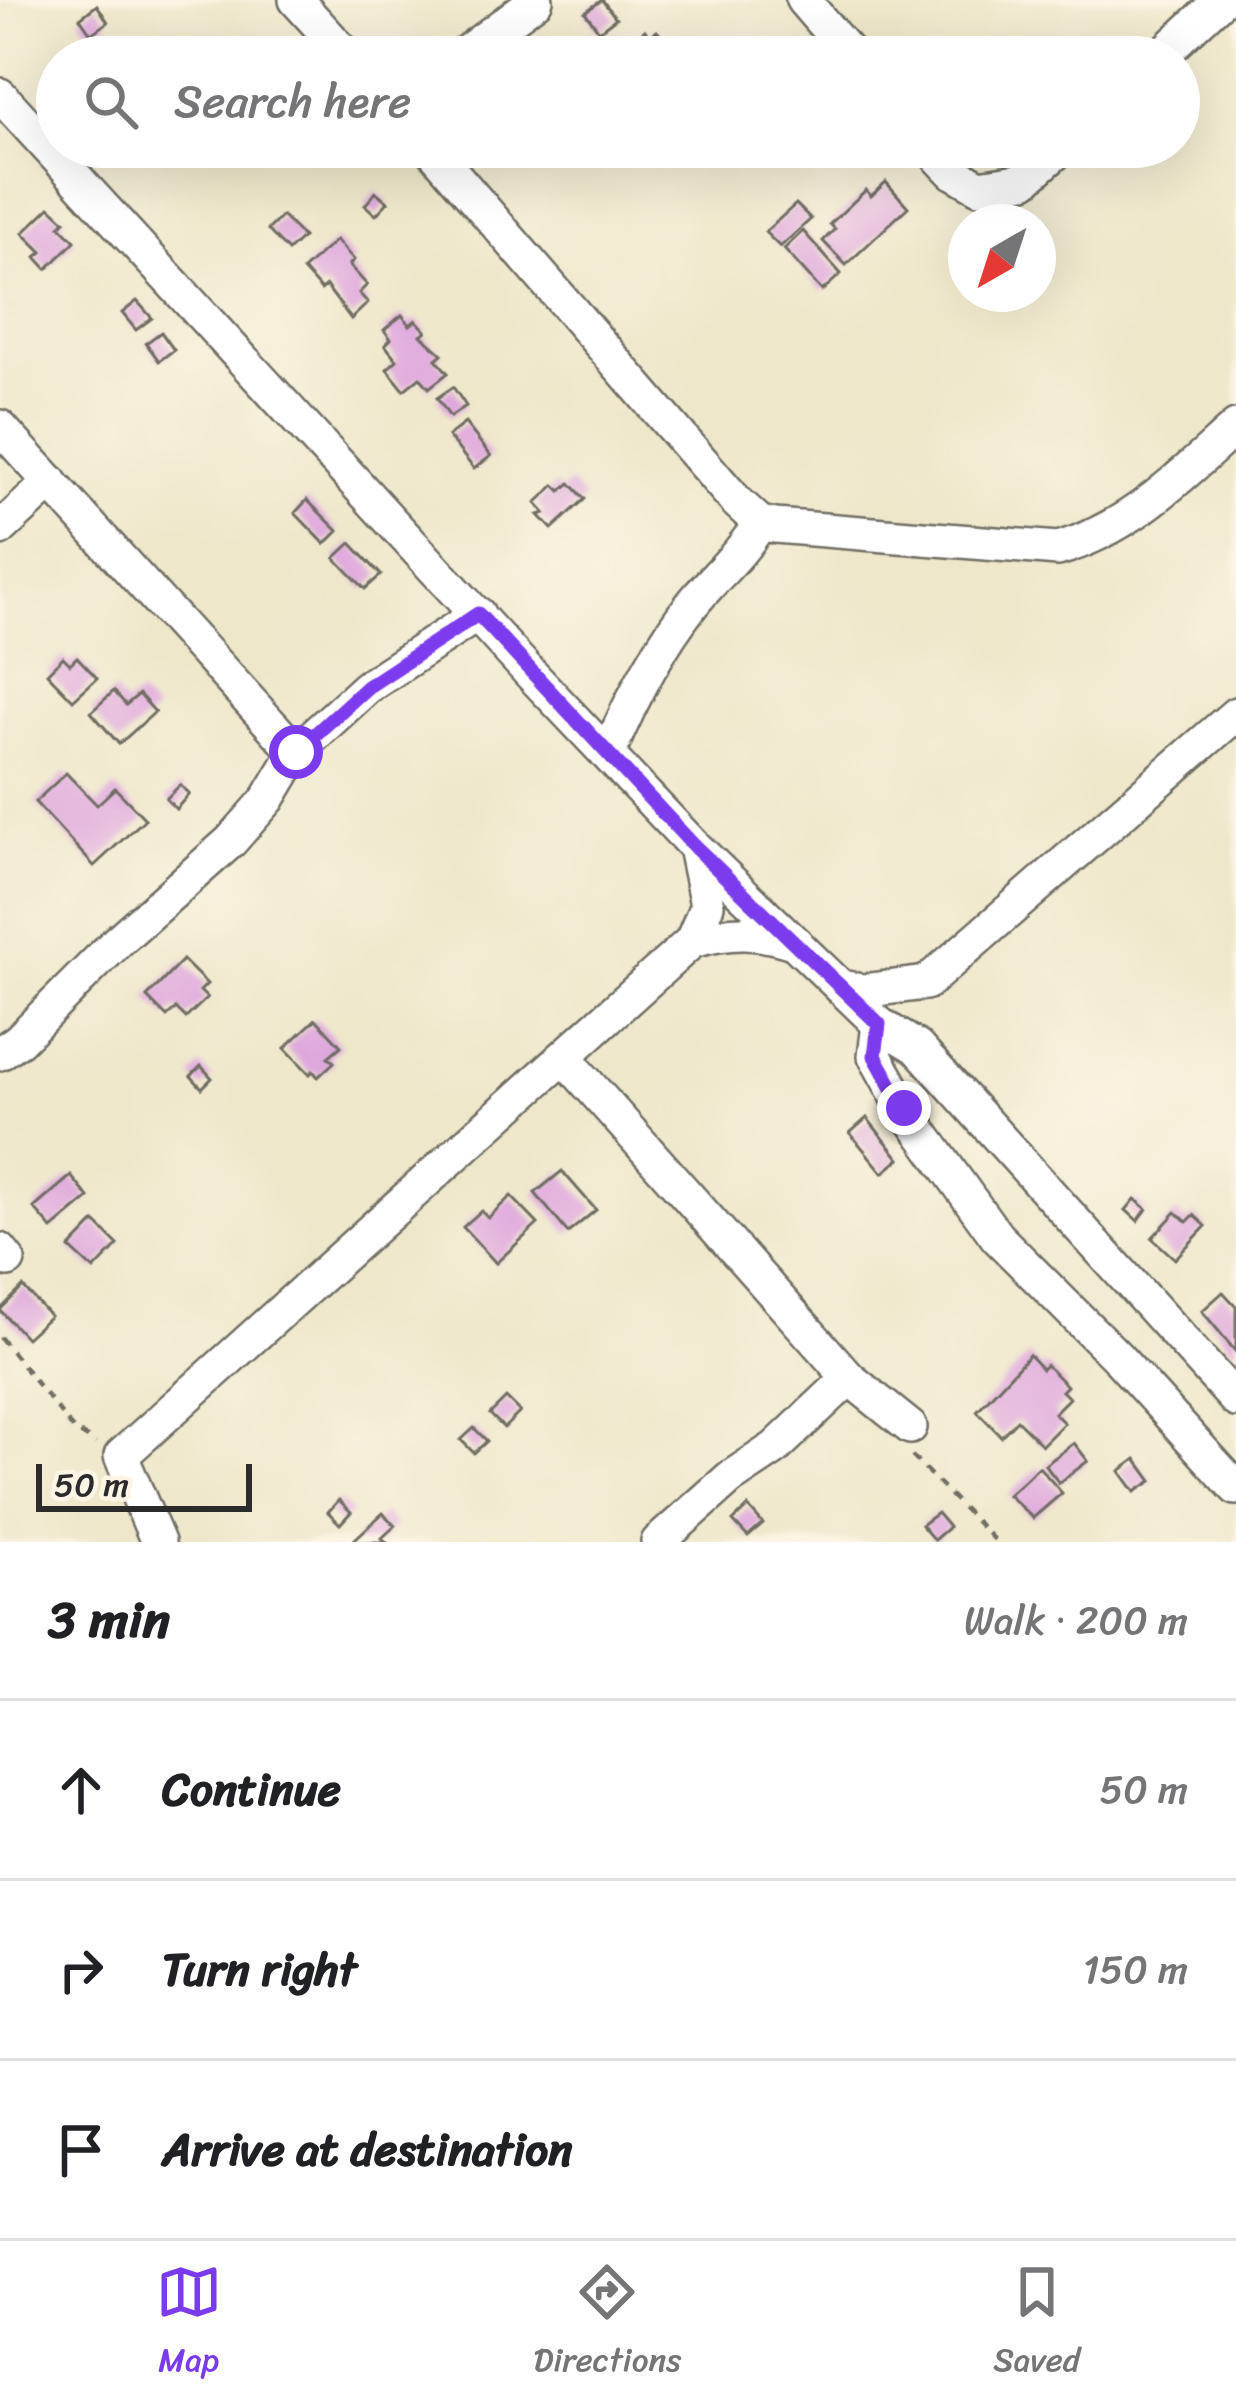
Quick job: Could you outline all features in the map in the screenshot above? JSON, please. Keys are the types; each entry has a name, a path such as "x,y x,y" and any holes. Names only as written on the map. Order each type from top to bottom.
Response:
{"street":[{"path":"296,0 329,36"},
{"path":"488,36 536,0"},
{"path":"803,0 834,36"},
{"path":"1182,36 1221,0"},
{"path":"0,95 36,134"},
{"path":"67,168 695,847 879,1024 917,1047 1236,1400"},
{"path":"448,168 760,523 1058,549 1092,539 1141,511 1236,427"},
{"path":"949,168 979,187 1025,180 1038,168"},
{"path":"0,427 296,752"},
{"path":"0,529 51,482"},
{"path":"609,752 630,703 660,653 694,602 738,558 760,523"},
{"path":"0,1053 231,841 268,800 296,752 367,687 478,614"},
{"path":"917,1047 916,1016 926,982 1236,714"},
{"path":"158,1542 121,1456 692,941 707,905 695,847"},
{"path":"692,941 730,930 800,944"},
{"path":"841,987 862,991 926,982"},
{"path":"879,1024 875,1056 904,1108 997,1237 1118,1358 1236,1488"},
{"path":"565,1058 849,1378 910,1427"},
{"path":"658,1542 730,1478 776,1448 849,1378"}],"path":[{"path":"0,1337 73,1429 121,1456"},
{"path":"910,1427 910,1454 996,1542"}],"building":[{"path":"602,0 616,18 599,31 585,12"},
{"path":"97,5 108,22 91,34 80,18"},
{"path":"886,182 908,207 846,265 823,241 835,229 830,224 866,190 871,196"},
{"path":"376,192 388,202 376,215 365,205"},
{"path":"796,204 811,219 780,247 765,232"},
{"path":"50,207 65,221 60,226 75,241 47,269 36,257 42,252 23,233"},
{"path":"282,216 303,237 288,251 268,230"},
{"path":"803,231 841,274 822,291 784,249"},
{"path":"336,240 367,285 359,293 368,303 351,319 326,286 321,290 303,270"},
{"path":"137,301 152,318 136,330 122,313"},
{"path":"402,315 410,325 416,320 426,331 421,335 442,354 436,359 448,373 429,388 420,377 404,390 387,369 397,360 385,345 391,339 384,330"},
{"path":"161,332 174,350 159,361 146,343"},
{"path":"453,387 466,406 450,417 437,398"},
{"path":"465,423 491,456 474,469 448,436"},
{"path":"570,483 585,499 552,529 539,515 545,513 536,503 555,485 561,491"},
{"path":"307,500 338,531 325,544 295,513"},
{"path":"351,543 381,575 365,589 335,558"},
{"path":"63,657 70,664 77,657 97,678 73,700 47,673"},
{"path":"114,691 126,705 139,694 155,712 119,744 91,712"},
{"path":"66,773 97,805 115,788 145,819 94,866 35,802"},
{"path":"180,785 189,794 176,809 166,799"},
{"path":"183,960 207,984 200,991 207,998 186,1018 176,1008 167,1017 147,997"},
{"path":"316,1019 341,1046 328,1057 334,1062 318,1077 285,1048"},
{"path":"201,1066 212,1078 202,1088 191,1076"},
{"path":"867,1118 900,1159 883,1173 850,1133"},
{"path":"562,1171 596,1210 568,1233 535,1193"},
{"path":"71,1176 89,1198 52,1229 34,1208"},
{"path":"511,1196 538,1224 496,1263 463,1227 481,1211 488,1218"},
{"path":"1135,1199 1147,1209 1138,1221 1126,1210"},
{"path":"1176,1212 1187,1222 1194,1215 1206,1226 1175,1259 1152,1238"},
{"path":"95,1222 118,1245 94,1270 70,1248"},
{"path":"23,1287 50,1316 26,1338 0,1310"},
{"path":"1223,1292 1236,1306 1236,1352 1202,1311"},
{"path":"1029,1355 1067,1386 1062,1391 1069,1398 1054,1413 1064,1423 1042,1445 1017,1420 1001,1436 977,1411"},
{"path":"506,1398 520,1412 504,1428 490,1414"},
{"path":"474,1428 487,1441 474,1453 461,1440"},
{"path":"1074,1443 1088,1461 1059,1483 1045,1465"},
{"path":"1136,1459 1152,1481 1135,1492 1120,1471"},
{"path":"1039,1467 1062,1493 1033,1518 1008,1495"},
{"path":"339,1500 351,1512 340,1524 328,1512"},
{"path":"748,1507 763,1524 748,1537 733,1521"},
{"path":"383,1513 395,1526 382,1538 386,1542 358,1542 355,1539"},
{"path":"937,1513 949,1527 934,1540 921,1525"}],"route":[{"path":"296,752 367,687 478,614 695,847 879,1024 875,1056 904,1108"}]}
